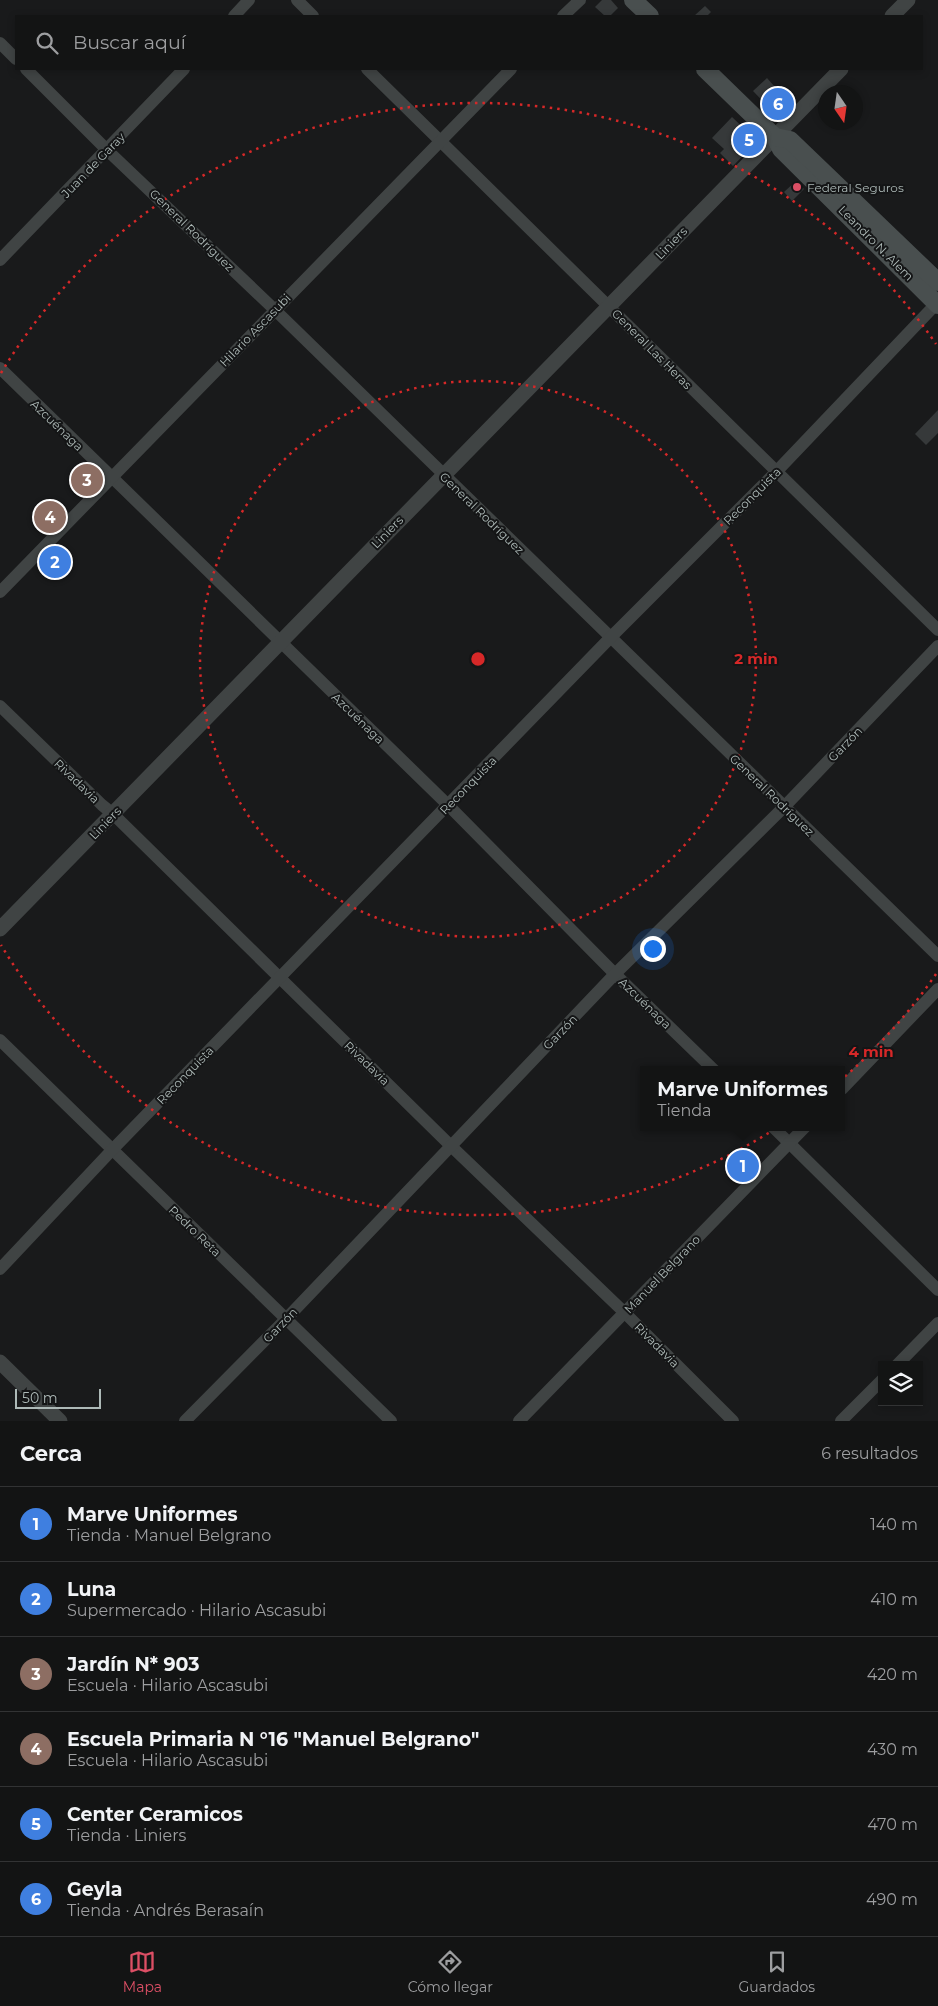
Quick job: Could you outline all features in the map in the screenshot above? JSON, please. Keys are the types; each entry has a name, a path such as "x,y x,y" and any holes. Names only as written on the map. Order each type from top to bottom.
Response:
{"main road":[{"path":"633,0 649,15"},
{"name":"Leandro N. Alem","path":"706,70 775,137 781,149 938,303"},
{"name":"Leandro N. Alem","path":"775,137 790,140 938,282"}],"street":[{"path":"235,15 250,0"},
{"path":"296,0 312,15"},
{"path":"564,15 580,0"},
{"path":"893,15 908,0"},
{"path":"0,43 15,58"},
{"name":"General Rodríguez","path":"27,70 107,150 275,310 938,956"},
{"name":"Juan de Garay","path":"0,260 183,70"},
{"name":"General Las Heras","path":"368,70 938,630"},
{"name":"Hilario Ascasubi","path":"0,592 510,70"},
{"name":"Liniers","path":"0,929 840,70"},
{"name":"Reconquista","path":"0,1269 112,1150 611,638 776,472 938,303"},
{"name":"Azcuénaga","path":"0,368 449,806 710,1066"},
{"name":"Garzón","path":"185,1421 286,1319 616,974 784,808 938,646"},
{"name":"Rivadavia","path":"0,706 625,1313 733,1421"},
{"path":"845,1086 938,989"},
{"name":"Pedro Reta","path":"0,1040 391,1421"},
{"path":"777,1131 938,1290"},
{"name":"Manuel Belgrano","path":"519,1421 801,1131"},
{"path":"901,1361 938,1322"},
{"path":"0,1362 60,1421"},
{"path":"841,1421 878,1384"}],"building":[{"path":"602,0 611,0 618,8 611,15 604,15 595,7"},
{"path":"705,6 711,12 708,15 695,15"},
{"path":"767,78 790,104 777,116 753,91"},
{"path":"732,117 757,141 733,166 720,153 724,149 712,138"},
{"path":"796,181 804,189 792,201 784,192"},
{"path":"938,410 938,433 926,445 915,434"}],"place":[{"name":"Geyla","path":"778,104"},
{"name":"Center Ceramicos","path":"749,140"},
{"name":"Federal Seguros","path":"797,187"},
{"name":"Jardín N* 903","path":"87,480"},
{"name":"Escuela Primaria N °16 \"Manuel Belgrano\"","path":"50,517"},
{"name":"Luna","path":"55,562"},
{"name":"Marve Uniformes","path":"743,1166"}]}
